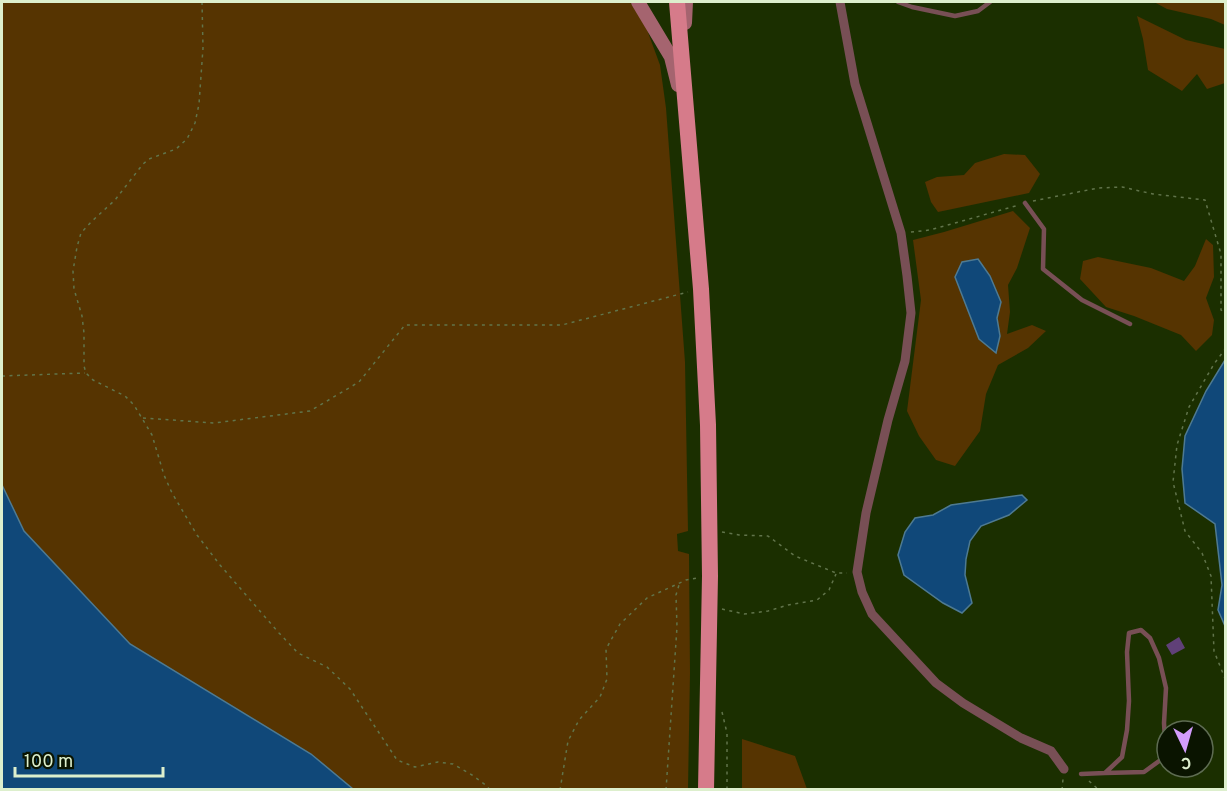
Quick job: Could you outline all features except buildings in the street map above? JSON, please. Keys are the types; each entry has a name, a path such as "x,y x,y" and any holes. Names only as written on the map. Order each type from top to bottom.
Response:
{"highway":[{"path":"677,2 701,289 708,425 710,606 706,789"}],"main road":[{"path":"638,2 671,57 678,79 682,109 688,130"},
{"path":"681,40 685,26 686,2"}],"street":[{"path":"840,2 855,84 901,233 911,313 905,361 888,420 866,513 857,572 862,592 872,614 936,683 963,704 1021,738 1051,751 1064,769"}],"lane":[{"path":"898,2 955,16 978,11 990,2"},
{"path":"1025,203 1044,229 1043,269 1082,300 1130,324"},
{"path":"1081,774 1144,772 1166,756 1164,723 1166,688 1159,658 1150,638 1141,630 1129,633 1127,652 1129,701 1122,757 1105,773"}],"path":[{"path":"86,373 82,316 74,289 73,271 81,233 115,200 143,164 149,159 176,149 187,139 195,123 199,104 203,48 202,2"},
{"path":"901,233 930,230 1025,203 1098,188 1122,187 1153,194 1205,200 1221,254 1221,310 1226,314"},
{"path":"143,418 214,423 310,411 360,382 405,325 562,325 701,289"},
{"path":"1226,348 1214,364 1189,408 1177,445 1173,482 1185,531 1202,553 1211,576 1214,651 1226,681"},
{"path":"2,376 86,373 125,396 134,405 152,435 172,494 197,535 220,565 298,653 327,667 350,689 397,760 415,766 438,762 453,764 490,789"},
{"path":"710,531 768,536 795,556 836,573 857,572"},
{"path":"710,606 744,614 816,600 829,590 836,573"},
{"path":"560,789 568,741 579,720 600,698 607,680 606,648 620,624 647,598 686,580 710,576"},
{"path":"666,789 677,627 676,595 679,584"},
{"path":"721,711 728,733 727,789"}],"shaded area":[{"path":"2,2 630,2 646,27 660,65 666,108 685,362 688,531 677,534 678,551 689,554 688,789 353,789 311,754 130,644 24,531 2,485"},
{"path":"1154,2 1225,2 1225,25 1211,19 1167,9"},
{"path":"1137,16 1186,40 1225,49 1225,83 1207,89 1197,74 1182,91 1148,70"},
{"path":"1004,154 1025,155 1040,174 1029,193 938,212 931,202 925,182 937,177 964,175 975,163"},
{"path":"1013,211 1030,228 1017,268 1008,285 1010,312 1007,334 1032,325 1046,331 1028,348 998,365 986,394 980,431 955,466 936,460 919,436 907,411 921,300 913,240","holes":["955,276 1001,302 997,318 1000,336 979,339"]},
{"path":"1206,239 1213,245 1214,277 1206,298 1214,320 1212,335 1196,351 1181,335 1106,307 1080,279 1083,261 1098,257 1151,268 1184,281 1195,266"},
{"path":"742,739 795,756 807,789 742,789"}],"water":[{"path":"978,259 990,276 1001,302 997,318 1000,336 996,353 979,339 955,277 962,262"},
{"path":"1225,360 1225,626 1218,610 1222,585 1215,524 1185,503 1182,469 1185,436 1206,391"},
{"path":"2,485 24,531 130,644 311,754 353,789 2,789"},
{"path":"1022,495 1027,500 1009,515 981,526 970,541 965,575 972,603 962,613 943,603 904,575 898,555 905,532 915,518 933,515 951,505"}]}
